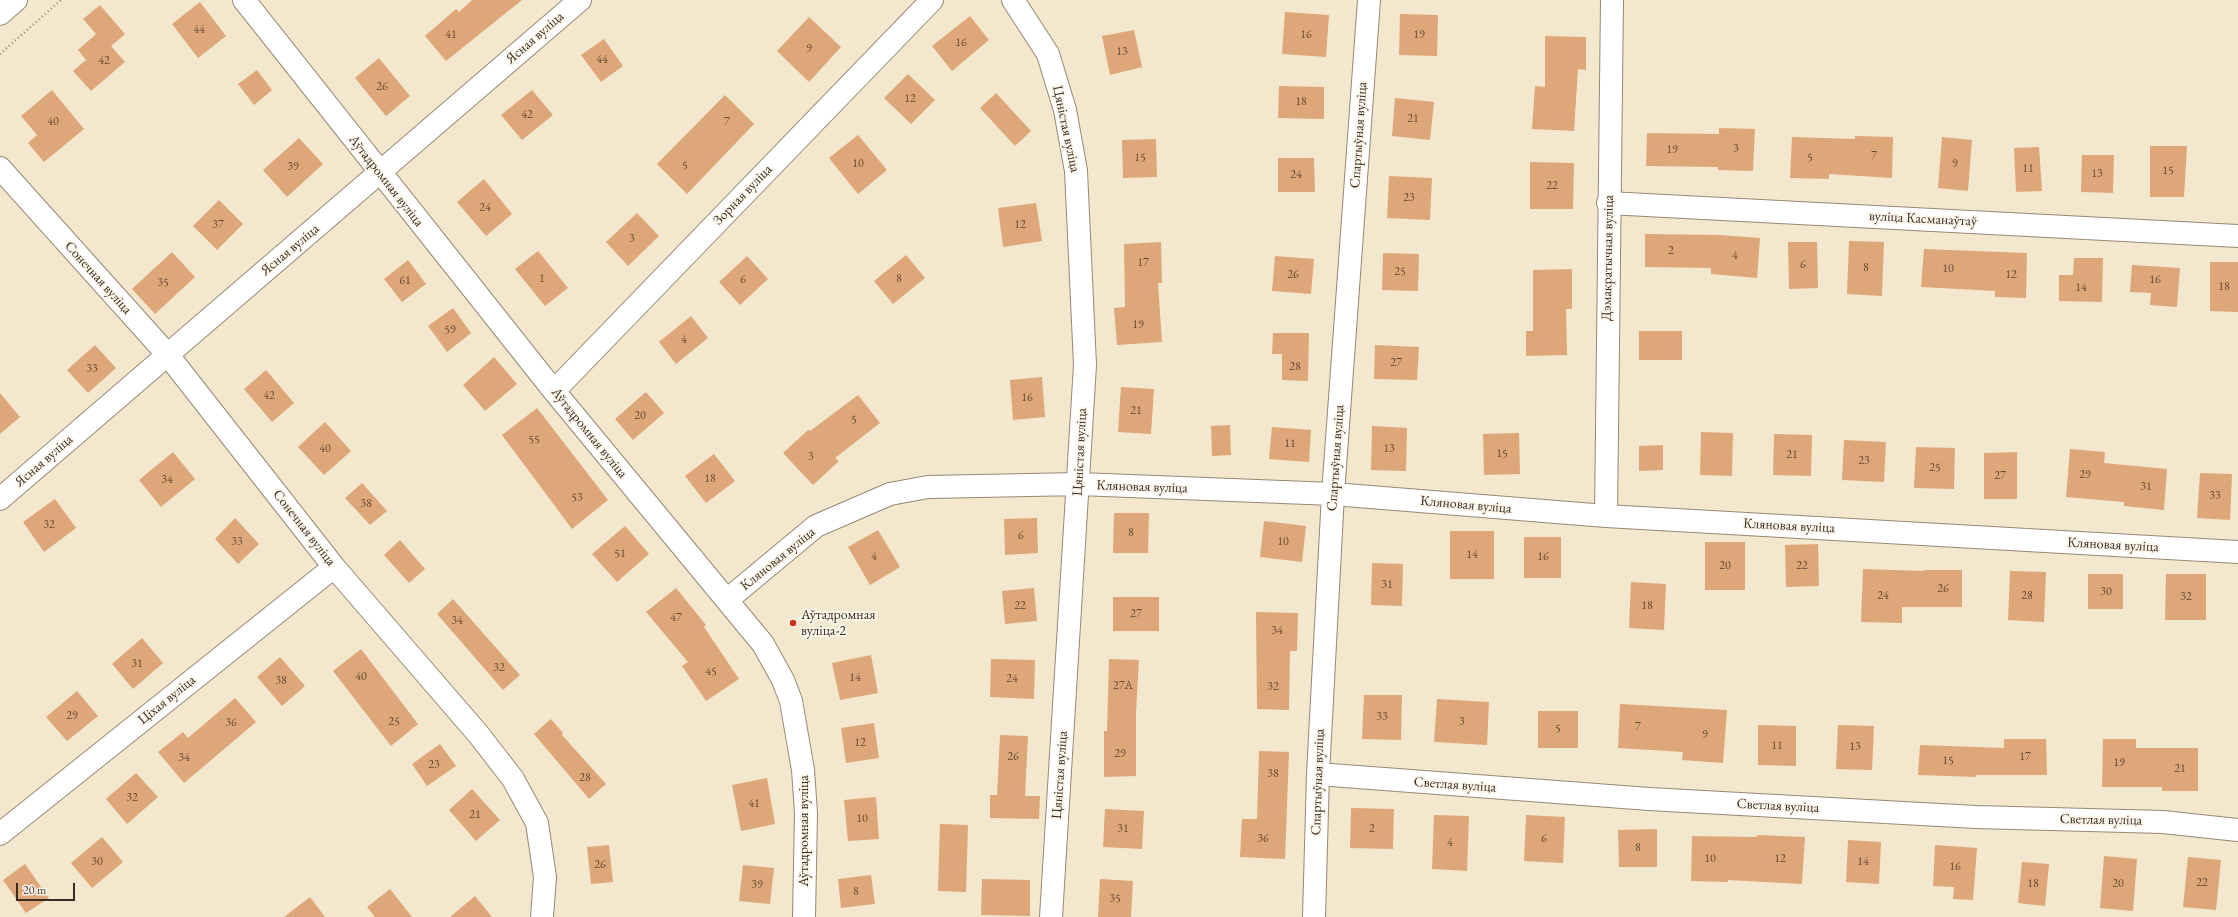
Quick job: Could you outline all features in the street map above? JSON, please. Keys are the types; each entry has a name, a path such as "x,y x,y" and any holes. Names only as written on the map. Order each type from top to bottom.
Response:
{"street":[{"path":"0,14 16,0"},
{"name":"Аўтадромная вуліца","path":"244,0 554,391 763,644 783,680 791,701 803,770 806,806 804,917"},
{"name":"Ясная вуліца","path":"0,499 580,0"},
{"name":"Зорная вуліца","path":"554,391 932,0"},
{"name":"Цяністая вуліца","path":"1013,0 1048,54 1065,110 1076,171 1085,365 1079,484 1051,917"},
{"name":"Спартыўная вуліца","path":"1314,917 1318,774 1333,494 1369,0"},
{"name":"Дэмакратычная вуліца","path":"1606,516 1608,203 1612,0"},
{"name":"Сонечная вуліца","path":"0,168 167,354 334,567 479,735 513,779 537,823 545,877 542,917"},
{"name":"вуліца Касманаўтаў","path":"1608,203 2238,236"},
{"name":"Кляновая вуліца","path":"727,600 816,526 890,494 928,487 1079,484 1333,494 1606,516 2238,552"},
{"name":"Ціхая вуліца","path":"0,834 334,567"},
{"name":"Светлая вуліца","path":"1318,774 1657,800 1976,817 2163,822 2238,830"}],"path":[{"path":"0,54 61,0"}],"building":[{"path":"472,0 522,0 446,61 425,36 456,9 459,12"},
{"path":"200,2 226,36 198,58 172,24"},
{"path":"100,5 125,34 111,46 125,62 91,91 73,71 86,60 78,50 96,34 83,19"},
{"path":"1285,12 1329,15 1326,57 1282,54"},
{"path":"1400,14 1438,15 1437,56 1399,55"},
{"path":"970,16 989,40 952,71 932,46"},
{"path":"809,17 841,47 809,82 777,51"},
{"path":"1134,30 1142,67 1110,75 1102,36"},
{"path":"1545,36 1586,37 1586,70 1578,69 1574,131 1532,129 1535,86 1545,87"},
{"path":"604,39 623,66 601,82 581,55"},
{"path":"379,58 410,96 386,116 355,78"},
{"path":"257,70 272,90 254,105 238,84"},
{"path":"908,74 935,100 911,124 884,98"},
{"path":"1279,86 1324,87 1324,119 1278,118"},
{"path":"52,90 84,129 44,162 28,143 37,135 21,116"},
{"path":"532,90 553,115 522,140 501,115"},
{"path":"996,93 1031,131 1015,146 980,108"},
{"path":"725,95 754,124 687,194 657,164"},
{"path":"1395,98 1434,102 1430,140 1392,136"},
{"path":"1719,128 1755,129 1753,171 1718,170 1718,167 1646,166 1647,133 1719,134"},
{"path":"858,135 887,170 858,194 829,158"},
{"path":"1855,136 1893,137 1892,178 1829,174 1829,179 1790,178 1792,137 1855,139"},
{"path":"1942,137 1972,140 1968,191 1938,188"},
{"path":"299,138 323,164 287,197 263,170"},
{"path":"1156,139 1157,177 1123,178 1122,140"},
{"path":"2150,146 2187,146 2184,197 2150,197"},
{"path":"2039,147 2042,191 2016,192 2014,148"},
{"path":"2082,155 2114,155 2113,193 2081,192"},
{"path":"1278,158 1314,158 1315,192 1278,192"},
{"path":"1530,162 1574,163 1573,209 1530,209"},
{"path":"1389,176 1432,178 1430,220 1387,218"},
{"path":"484,179 512,214 486,236 457,202"},
{"path":"219,200 243,224 217,250 193,226"},
{"path":"1036,203 1042,241 1003,247 998,208"},
{"path":"637,213 659,236 628,266 606,242"},
{"path":"1645,234 1719,235 1760,238 1757,278 1711,274 1711,268 1645,267"},
{"path":"1849,241 1884,242 1882,296 1847,294"},
{"path":"1161,242 1162,283 1158,283 1162,342 1117,345 1114,308 1125,307 1124,244"},
{"path":"1788,242 1817,242 1818,288 1789,289"},
{"path":"1924,249 2027,253 2026,298 1995,297 1995,291 1921,287"},
{"path":"538,251 568,288 545,306 515,269"},
{"path":"172,252 195,277 155,314 132,289"},
{"path":"1383,253 1419,254 1418,291 1382,290"},
{"path":"906,255 925,278 893,304 874,281"},
{"path":"747,256 768,279 740,305 719,282"},
{"path":"1275,256 1314,259 1311,294 1272,291"},
{"path":"2074,258 2103,258 2102,302 2059,301 2059,275 2073,275"},
{"path":"408,260 426,284 402,302 384,279"},
{"path":"2210,262 2238,262 2238,312 2210,311"},
{"path":"2132,265 2180,268 2177,307 2150,305 2151,293 2130,292"},
{"path":"1572,269 1572,309 1566,309 1567,355 1526,356 1526,331 1533,331 1533,270"},
{"path":"453,308 471,333 447,352 428,326"},
{"path":"691,316 708,338 676,364 659,342"},
{"path":"1639,331 1682,331 1682,360 1639,360"},
{"path":"1273,333 1309,333 1308,381 1282,380 1282,354 1272,354"},
{"path":"95,345 116,368 88,393 67,370"},
{"path":"1375,345 1419,347 1417,380 1374,379"},
{"path":"494,357 517,384 485,411 463,385"},
{"path":"266,370 294,403 272,422 244,389"},
{"path":"1042,377 1045,417 1013,420 1010,380"},
{"path":"1121,387 1154,389 1151,434 1118,432"},
{"path":"646,392 664,413 633,440 615,419"},
{"path":"0,393 20,417 0,434"},
{"path":"858,395 880,423 835,458 839,461 813,485 783,453 808,430 810,431"},
{"path":"537,408 608,500 572,529 502,435"},
{"path":"325,422 351,451 324,475 298,447"},
{"path":"1230,425 1231,455 1212,456 1211,426"},
{"path":"1372,426 1407,428 1406,471 1371,470"},
{"path":"1272,427 1311,430 1309,462 1269,459"},
{"path":"1701,432 1733,433 1732,476 1700,475"},
{"path":"1519,433 1520,474 1484,475 1483,434"},
{"path":"1774,434 1812,435 1811,476 1773,475"},
{"path":"1844,440 1886,442 1884,482 1842,480"},
{"path":"1663,445 1663,470 1639,471 1639,446"},
{"path":"1916,447 1955,448 1954,489 1914,488"},
{"path":"2070,449 2105,452 2104,463 2167,469 2164,510 2124,506 2124,502 2066,497"},
{"path":"173,452 195,479 161,507 139,480"},
{"path":"2017,452 2017,499 1984,499 1984,453"},
{"path":"714,454 735,481 706,503 685,476"},
{"path":"2200,473 2232,474 2230,520 2197,518"},
{"path":"362,483 387,511 370,525 345,498"},
{"path":"55,499 76,528 44,552 23,522"},
{"path":"1114,513 1149,513 1148,553 1113,553"},
{"path":"235,518 259,544 238,564 215,539"},
{"path":"1037,518 1038,553 1005,555 1004,519"},
{"path":"1264,521 1306,526 1302,562 1260,557"},
{"path":"625,526 649,554 617,582 592,554"},
{"path":"878,530 900,567 870,585 848,547"},
{"path":"1450,531 1494,531 1494,579 1450,579"},
{"path":"1524,537 1561,537 1561,578 1524,578"},
{"path":"400,540 425,569 409,583 384,555"},
{"path":"1705,542 1745,542 1745,590 1705,590"},
{"path":"1818,544 1819,586 1786,587 1785,545"},
{"path":"1372,563 1403,564 1402,606 1371,605"},
{"path":"1863,569 1924,571 1962,570 1962,607 1902,607 1902,623 1861,622"},
{"path":"2010,571 2046,572 2044,622 2008,620"},
{"path":"2088,574 2123,574 2123,609 2088,609"},
{"path":"2166,574 2206,574 2206,620 2165,620"},
{"path":"1631,582 1666,584 1664,630 1629,628"},
{"path":"676,588 706,625 704,627 739,679 706,701 682,666 688,662 646,612"},
{"path":"1034,588 1037,621 1005,624 1002,591"},
{"path":"1113,597 1159,597 1159,631 1113,631"},
{"path":"453,599 520,675 503,690 437,614"},
{"path":"1256,612 1298,613 1297,651 1290,651 1289,710 1257,709"},
{"path":"142,638 163,663 133,689 112,664"},
{"path":"361,649 418,724 391,746 333,671"},
{"path":"871,655 878,693 840,700 832,663"},
{"path":"280,657 305,686 282,706 257,677"},
{"path":"991,659 1035,660 1034,699 990,697"},
{"path":"1109,659 1139,660 1136,713 1136,776 1104,777 1104,731 1107,731"},
{"path":"77,691 98,716 67,741 46,717"},
{"path":"1364,695 1402,695 1401,740 1362,739"},
{"path":"235,698 256,722 184,783 158,752 183,732 188,738"},
{"path":"1437,699 1489,702 1487,745 1434,742"},
{"path":"1620,704 1727,710 1723,763 1682,760 1683,752 1618,748"},
{"path":"1538,711 1578,711 1578,748 1538,748"},
{"path":"551,719 563,733 562,735 606,784 589,799 534,734"},
{"path":"874,723 879,758 846,763 841,728"},
{"path":"1758,725 1796,726 1796,766 1758,765"},
{"path":"1838,725 1874,726 1872,770 1836,769"},
{"path":"1000,735 1028,736 1025,796 1040,796 1039,819 990,818 990,795 997,795"},
{"path":"2004,739 2046,739 2047,775 1976,775 1976,777 1918,775 1920,745 2004,748"},
{"path":"2103,739 2136,739 2136,748 2198,748 2198,791 2162,791 2162,787 2102,787"},
{"path":"440,744 456,766 427,786 412,764"},
{"path":"1259,751 1289,752 1285,859 1240,857 1242,819 1257,819"},
{"path":"136,773 158,797 127,824 106,799"},
{"path":"767,778 775,824 741,831 732,785"},
{"path":"472,789 500,820 476,841 449,810"},
{"path":"876,797 879,839 848,841 844,800"},
{"path":"1351,808 1394,809 1393,849 1350,848"},
{"path":"1105,809 1144,811 1142,849 1103,847"},
{"path":"1434,815 1469,816 1467,871 1432,869"},
{"path":"1526,815 1565,817 1563,863 1524,861"},
{"path":"940,824 968,825 966,892 938,891"},
{"path":"1657,829 1657,867 1619,867 1618,830"},
{"path":"1757,835 1805,837 1802,884 1728,880 1728,882 1691,881 1692,836 1757,837"},
{"path":"102,837 123,862 92,888 71,863"},
{"path":"1848,840 1881,842 1879,884 1846,882"},
{"path":"609,845 613,882 591,884 587,847"},
{"path":"1935,845 1977,848 1973,900 1953,899 1954,887 1933,886"},
{"path":"2104,856 2137,859 2133,911 2100,908"},
{"path":"2188,857 2221,860 2216,910 2183,907"},
{"path":"2022,862 2049,864 2045,906 2018,903"},
{"path":"25,864 49,898 26,913 3,880"},
{"path":"743,865 774,868 770,904 739,901"},
{"path":"871,875 875,904 841,908 838,879"},
{"path":"982,879 1030,880 1030,916 981,915"},
{"path":"1100,879 1133,881 1131,917 1098,917"},
{"path":"390,889 412,917 375,917 367,907"},
{"path":"475,896 492,917 450,917"},
{"path":"310,897 325,917 284,917"}],"place":[{"name":"Аўтадромная вуліца-2","path":"793,623"}]}
